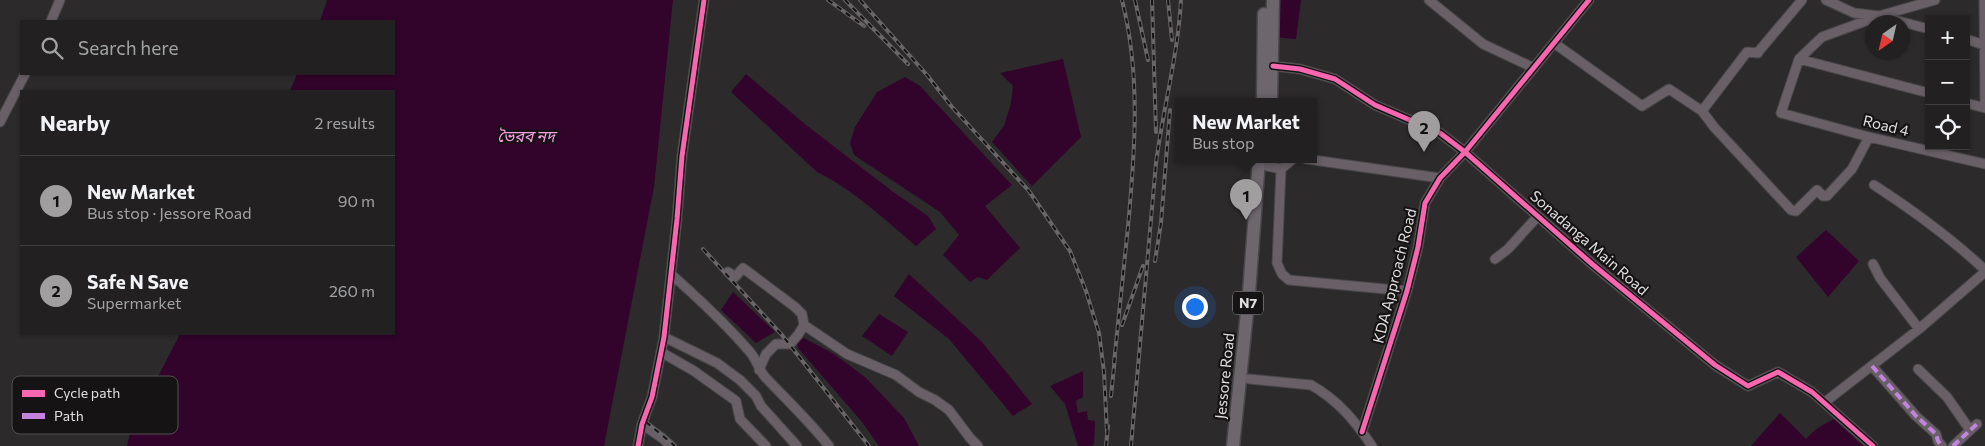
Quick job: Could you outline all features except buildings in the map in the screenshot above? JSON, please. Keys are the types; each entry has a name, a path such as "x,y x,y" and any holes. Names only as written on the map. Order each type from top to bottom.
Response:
{"highway":[{"path":"1263,98 1264,0"},
{"path":"1271,98 1273,0"},
{"name":"Jessore Road","path":"1242,446 1249,379 1264,163"},
{"name":"Jessore Road","path":"1233,446 1264,163"}],"street":[{"path":"52,20 60,0"},
{"path":"638,446 642,424 652,397 664,337 682,156 704,0"},
{"path":"1429,0 1483,44 1534,68"},
{"name":"KDA Approach Road","path":"1362,432 1407,291 1418,247 1425,203 1440,178 1464,152 1589,0"},
{"path":"1702,111 1742,58 1750,51 1758,53 1802,0"},
{"path":"1826,0 1854,13 1871,15"},
{"path":"1883,15 1936,0"},
{"path":"1970,104 1985,108 1984,6"},
{"path":"1799,58 1822,37 1865,21"},
{"path":"1910,25 1925,29"},
{"path":"1970,41 1984,44"},
{"path":"1554,43 1642,106 1669,89 1702,111 1714,127 1793,211 1817,190 1823,196 1827,196 1852,169 1869,137"},
{"path":"1799,58 1925,92"},
{"name":"Road 4","path":"1799,58 1781,113 1869,137 1985,164"},
{"name":"Sonadanga Main Road","path":"1273,66 1300,69 1335,79 1375,105 1440,133 1592,264 1715,365 1748,386 1778,372 1825,402 1873,446"},
{"path":"0,122 24,75"},
{"path":"1317,161 1440,178"},
{"path":"1268,163 1281,169"},
{"path":"1288,163 1281,169 1277,263 1282,274 1289,280 1407,291"},
{"path":"1825,402 1919,329 1985,271 1963,250 1918,214 1874,186"},
{"path":"1495,259 1508,249 1538,216"},
{"path":"1873,264 1880,278 1919,329"},
{"path":"728,272 735,277 743,268 802,314 804,325 798,335 790,344 776,344 766,354 759,370"},
{"path":"671,274 725,323 753,355 759,370 829,446"},
{"path":"804,325 848,354 896,375 919,392 935,400 949,410 978,446"},
{"path":"664,337 716,363 740,380 756,396 761,406 797,446"},
{"path":"661,352 694,371 736,401 740,419 766,446"},
{"path":"1872,366 1916,416 1936,434 1942,446"},
{"path":"1918,369 1947,396 1973,427 1952,446"},
{"path":"1249,379 1311,385 1330,396 1346,411 1372,446"},
{"path":"642,424 672,446"}],"water":[{"name":"ভৈরব নদ","path":"327,0 673,0 654,187 604,446 127,446 130,434 178,434 178,376 158,376 179,335 395,335 395,90 290,90 297,75 395,75 395,20 320,20"},
{"path":"1273,0 1301,0 1296,39 1273,37"},
{"path":"1063,59 1081,137 1032,186 992,142 1004,126 1011,103 1013,86 1000,73"},
{"path":"746,74 806,125 928,216 936,229 916,246 856,196 817,172 731,92"},
{"path":"905,77 920,86 1012,185 985,206 1020,248 987,280 978,277 970,282 943,255 959,235 940,212 854,155 850,143 855,127 877,92"},
{"path":"1826,230 1859,261 1828,297 1796,257"},
{"path":"909,274 982,342 1032,404 1013,416 949,339 894,296"},
{"path":"733,292 775,332 756,343 721,310"},
{"path":"879,314 908,332 892,356 862,336"},
{"path":"802,337 834,354 865,377 904,418 919,446 879,446 862,422 798,348 797,343"},
{"path":"1083,371 1083,397 1076,401 1078,413 1087,411 1088,420 1095,421 1094,444 1092,446 1078,446 1065,404 1050,386"},
{"path":"1780,413 1806,439 1812,432 1834,419 1863,446 1751,446"}],"railway":[{"path":"828,0 864,26"},
{"path":"845,0 908,64"},
{"path":"860,0 927,75 952,107 1029,191 1070,251 1086,291 1099,333 1104,372 1107,433"},
{"path":"1114,363 1133,170 1135,113 1132,56 1122,0"},
{"path":"1135,0 1148,60"},
{"path":"1152,0 1156,132"},
{"path":"1168,0 1172,40"},
{"path":"1131,446 1156,163 1174,62 1181,0"},
{"path":"1155,261 1161,223 1170,110"},
{"path":"703,249 782,335 869,446"},
{"path":"1122,325 1143,266"},
{"path":"1111,396 1115,357"},
{"path":"646,422 675,446"},
{"path":"1106,446 1108,426"}],"marked path":[{"path":"1872,366 1916,416 1936,434 1942,446"},
{"path":"1953,446 1977,424"}],"cycle path":[{"path":"638,446 642,424 652,397 664,337 682,156 704,0"},
{"path":"1362,432 1407,291 1418,247 1425,203 1440,178 1465,152 1589,0"},
{"path":"1273,66 1300,69 1335,79 1375,105 1440,133 1465,152 1592,264 1715,365 1748,386 1778,372 1812,392 1873,446"}],"place":[{"name":"Safe N Save","path":"1424,152"},
{"name":"New Market","path":"1246,220"}]}
